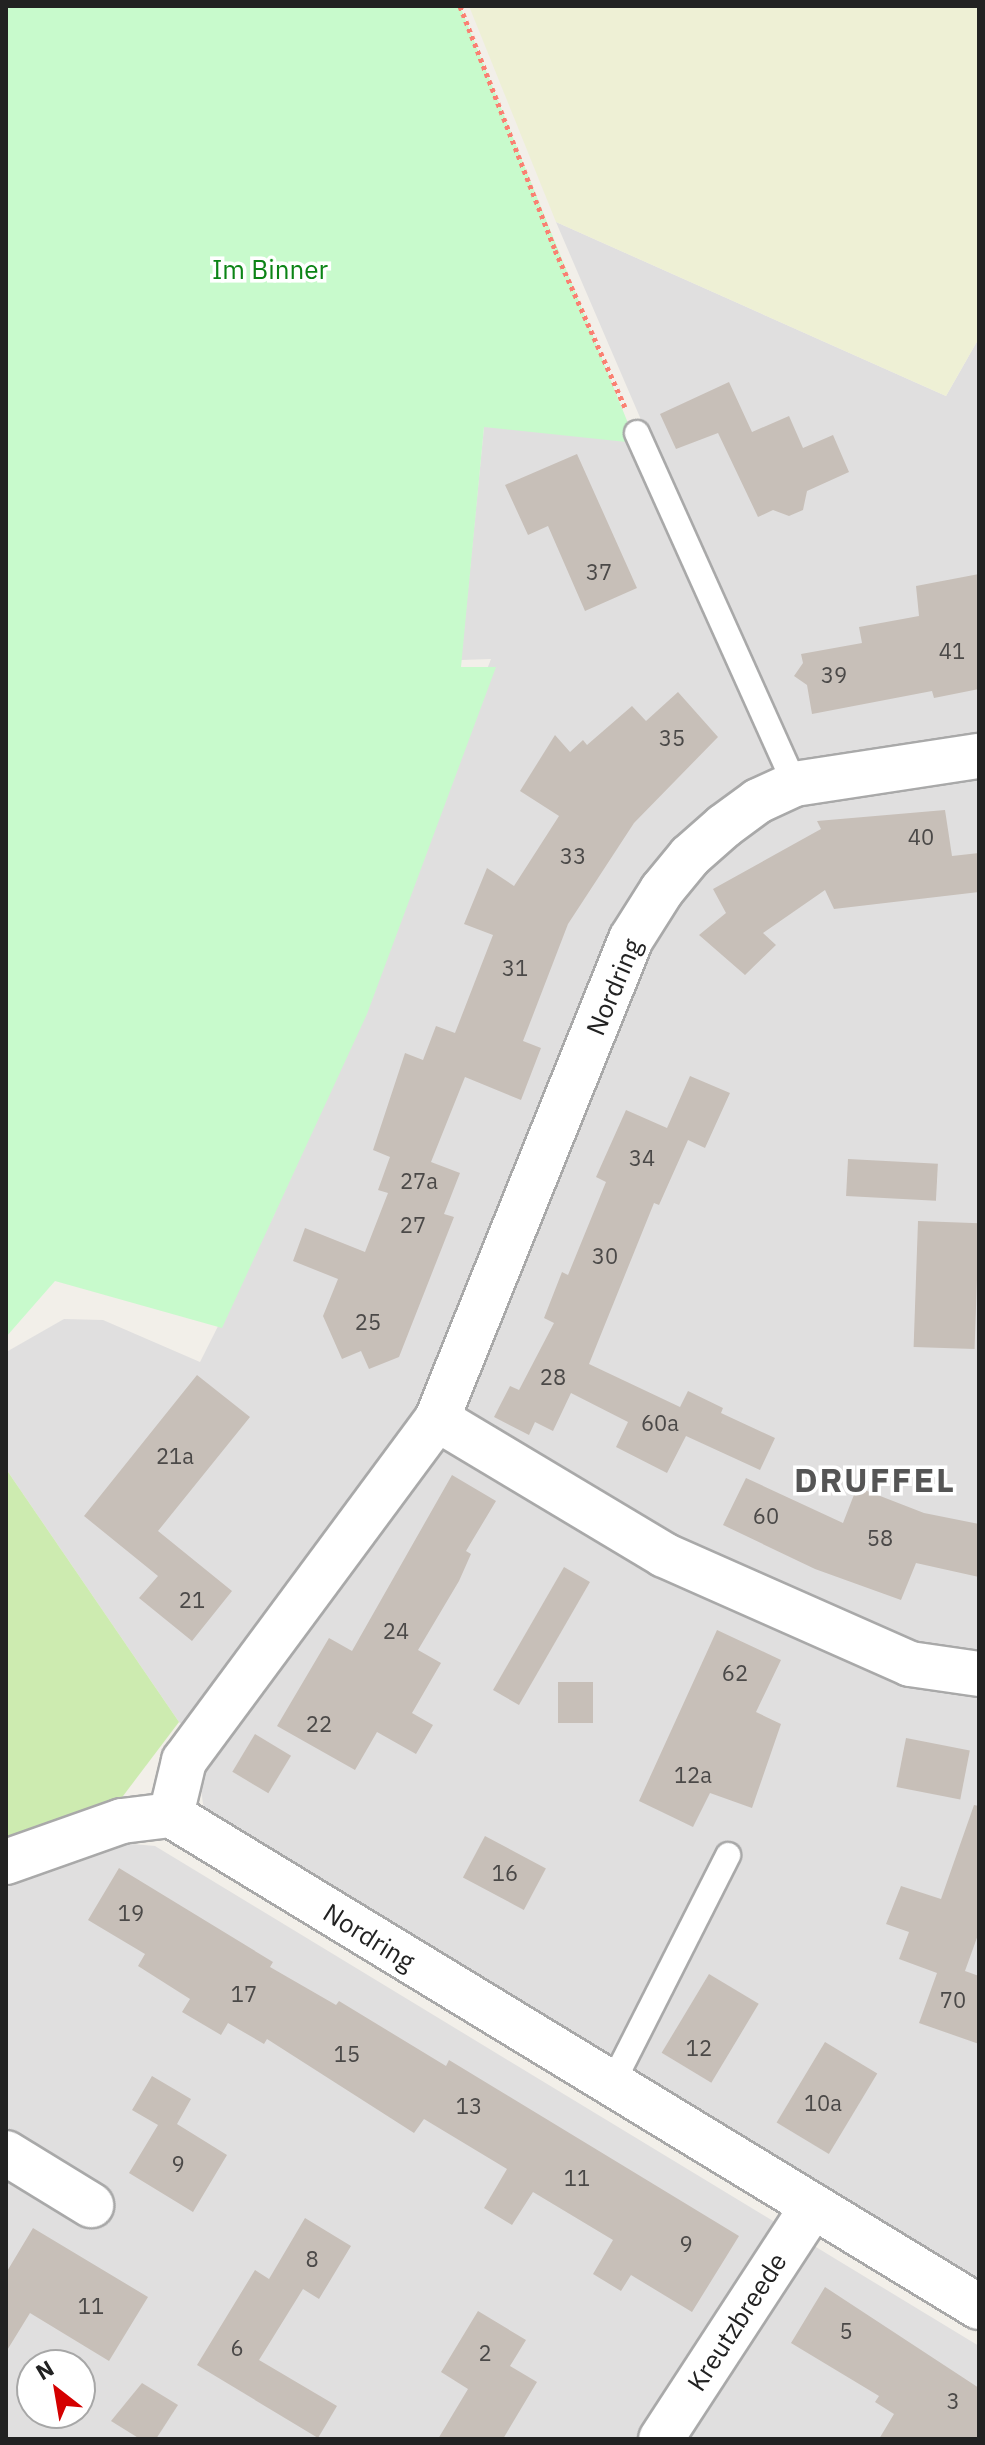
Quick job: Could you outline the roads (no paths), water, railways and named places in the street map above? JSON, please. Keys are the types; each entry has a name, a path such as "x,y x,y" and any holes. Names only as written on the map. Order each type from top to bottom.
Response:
{"street":[{"name":"Nordring","path":"979,756 795,784 758,801 690,856 631,939 437,1419 184,1761 171,1815 611,2086 979,2307"},
{"path":"437,1419 664,1555 910,1664 979,1674"},
{"path":"6,1862 122,1821 171,1815"},
{"path":"6,2153 91,2205"},
{"name":"Kreutzbreede","path":"661,2439 813,2206"}],"lane":[{"path":"637,433 795,784"},
{"path":"611,2086 728,1855"}],"district":[{"name":"DRUFFEL","path":"875,1480"}],"park label":[{"name":"Im Binner","path":"270,270"}]}
